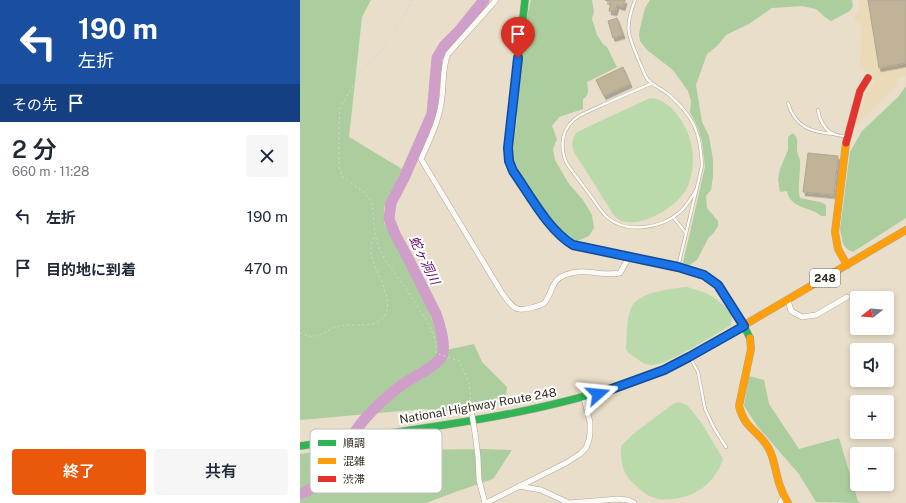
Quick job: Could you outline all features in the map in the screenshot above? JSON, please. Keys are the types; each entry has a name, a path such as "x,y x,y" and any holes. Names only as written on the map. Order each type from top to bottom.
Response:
{"main road":[{"path":"525,0 508,148 509,161 513,171 554,231 573,245 678,267 704,275 718,285 750,337 752,349 745,373 739,406 741,415 746,424 764,441 770,450 784,501"},
{"path":"847,265 838,249 835,232 848,136 860,91 868,78"},
{"name":"National Highway Route 248","path":"412,429 554,405 584,398 647,376 689,357 744,326 906,230"},
{"name":"National Highway Route 248","path":"300,446 310,445"}],"street":[{"path":"496,0 448,54 444,62 442,97 439,113 421,159 502,293 510,304 517,309 523,310 541,305 546,301 556,280 562,276 577,271 611,275 620,273 629,257"},
{"path":"788,300 792,311 802,318 816,315 847,297"},
{"path":"471,409 478,458 478,480 485,503 566,463 586,448 589,440 590,422 584,398"},
{"path":"519,486 541,490 569,503 605,499 628,500 634,503"}],"lane":[{"path":"635,0 630,12 628,34 647,79 668,94 688,114 695,128 701,150 702,166 678,267"},
{"path":"652,83 578,116 565,133 562,148 567,164 603,213 614,221 632,227 660,224 673,217 685,207 696,190"},
{"path":"788,104 790,111 796,119 806,128 817,133 848,136"},
{"path":"818,110 818,117 822,124 833,134"},
{"path":"673,217 686,233"},
{"path":"689,357 698,372 705,409 714,428 726,447"}],"path":[{"path":"412,0 398,29 387,42 383,50 361,72 340,108 340,170 344,177 364,192 372,202 375,235 379,248 387,263 405,287 428,323 435,339 436,353 459,362 464,371 471,393 471,409"},
{"path":"300,334 314,336 339,326 367,324 381,319 386,314 387,301 385,287 373,263 370,253 370,245 375,235"}],"shaded area":[{"path":"858,0 906,0 906,76 898,78 896,86 854,128 867,91 876,80 860,66 862,24 856,22 854,15 860,8"}],"green space":[{"path":"300,0 371,0 362,17 349,137 402,169 384,208 384,223 401,252 424,298 436,331 446,350 474,344 482,362 507,387 505,403 462,412 424,409 300,420"},
{"path":"531,0 592,0 594,12 592,19 597,35 607,47 617,67 587,82 588,92 587,96 583,99 583,109 559,117 552,126 557,139 553,149 555,160 569,184 583,200 592,215 594,228 589,236 577,241 564,235 558,229 516,169 512,157 525,25"},
{"path":"650,0 852,0 853,6 850,11 831,21 816,9 802,6 772,8 749,24 726,35 717,46 707,54 696,85 702,122 709,136 713,160 711,190 706,196 707,208 718,221 718,226 709,237 697,260 685,268 683,263 705,167 702,142 698,128 690,112 691,101 688,91 673,70 647,50 640,41 639,34 641,24 645,8"},
{"path":"906,86 906,218 853,252 847,249 843,244 840,229 850,152 862,131 898,97"},
{"path":"650,98 660,100 672,108 689,136 693,153 690,180 687,188 676,202 659,214 640,221 622,221 613,214 574,152 572,142 577,132"},
{"path":"793,133 797,139 797,151 800,160 800,198 820,202 826,205 826,216 821,216 796,204 789,197 787,191 780,192 778,179 780,169 788,150 788,137"},
{"path":"687,287 708,294 722,304 732,315 731,325 677,356 656,364 646,364 628,353 626,349 628,321 632,306 636,301 649,294 674,288"},
{"path":"749,376 764,380 769,404 799,449 839,438 850,474 850,491 855,491 858,501 861,503 816,502 799,474 758,427 744,406"},
{"path":"678,402 687,405 701,422 723,459 715,475 698,491 682,497 662,500 644,493 630,480 622,464 621,446 633,434 673,404"},
{"path":"442,450 512,450 493,479 426,503 300,503 300,454 310,453 310,493 442,493"}],"building":[{"path":"605,0 625,0 623,7 617,5 615,12 609,11 611,3"},
{"path":"868,0 906,0 906,63 879,68"},
{"path":"617,18 623,35 613,38 608,21"},
{"path":"623,67 630,84 604,96 596,80"},
{"path":"808,153 838,156 834,195 803,192"}],"waterway":[{"name":"蛇ヶ洞川","path":"357,429 389,395 406,382 424,372 441,358 443,354 442,336 436,314 395,234 389,219 391,203 404,178 432,114 437,58 444,46 459,31 484,0"},
{"name":"蛇ヶ洞川","path":"300,494 310,489"}],"traffic: fast":[{"path":"525,0 508,148 509,161 513,171 540,211 555,230 573,245 678,267 704,275 718,285 750,338"},
{"path":"417,429 530,410 620,386 672,366 729,334"},
{"path":"300,446 310,445"}],"traffic: slow":[{"path":"846,143 835,232 838,249 847,265"},
{"path":"729,334 906,230"},
{"path":"750,338 751,349 739,406 745,421 762,439 770,451 780,486 788,503"}],"traffic: jam":[{"path":"846,143 860,91 868,78"}],"route":[{"path":"518,58 508,148 509,161 513,171 554,231 573,245 678,267 704,275 718,285 744,326 664,370 598,394"}]}
